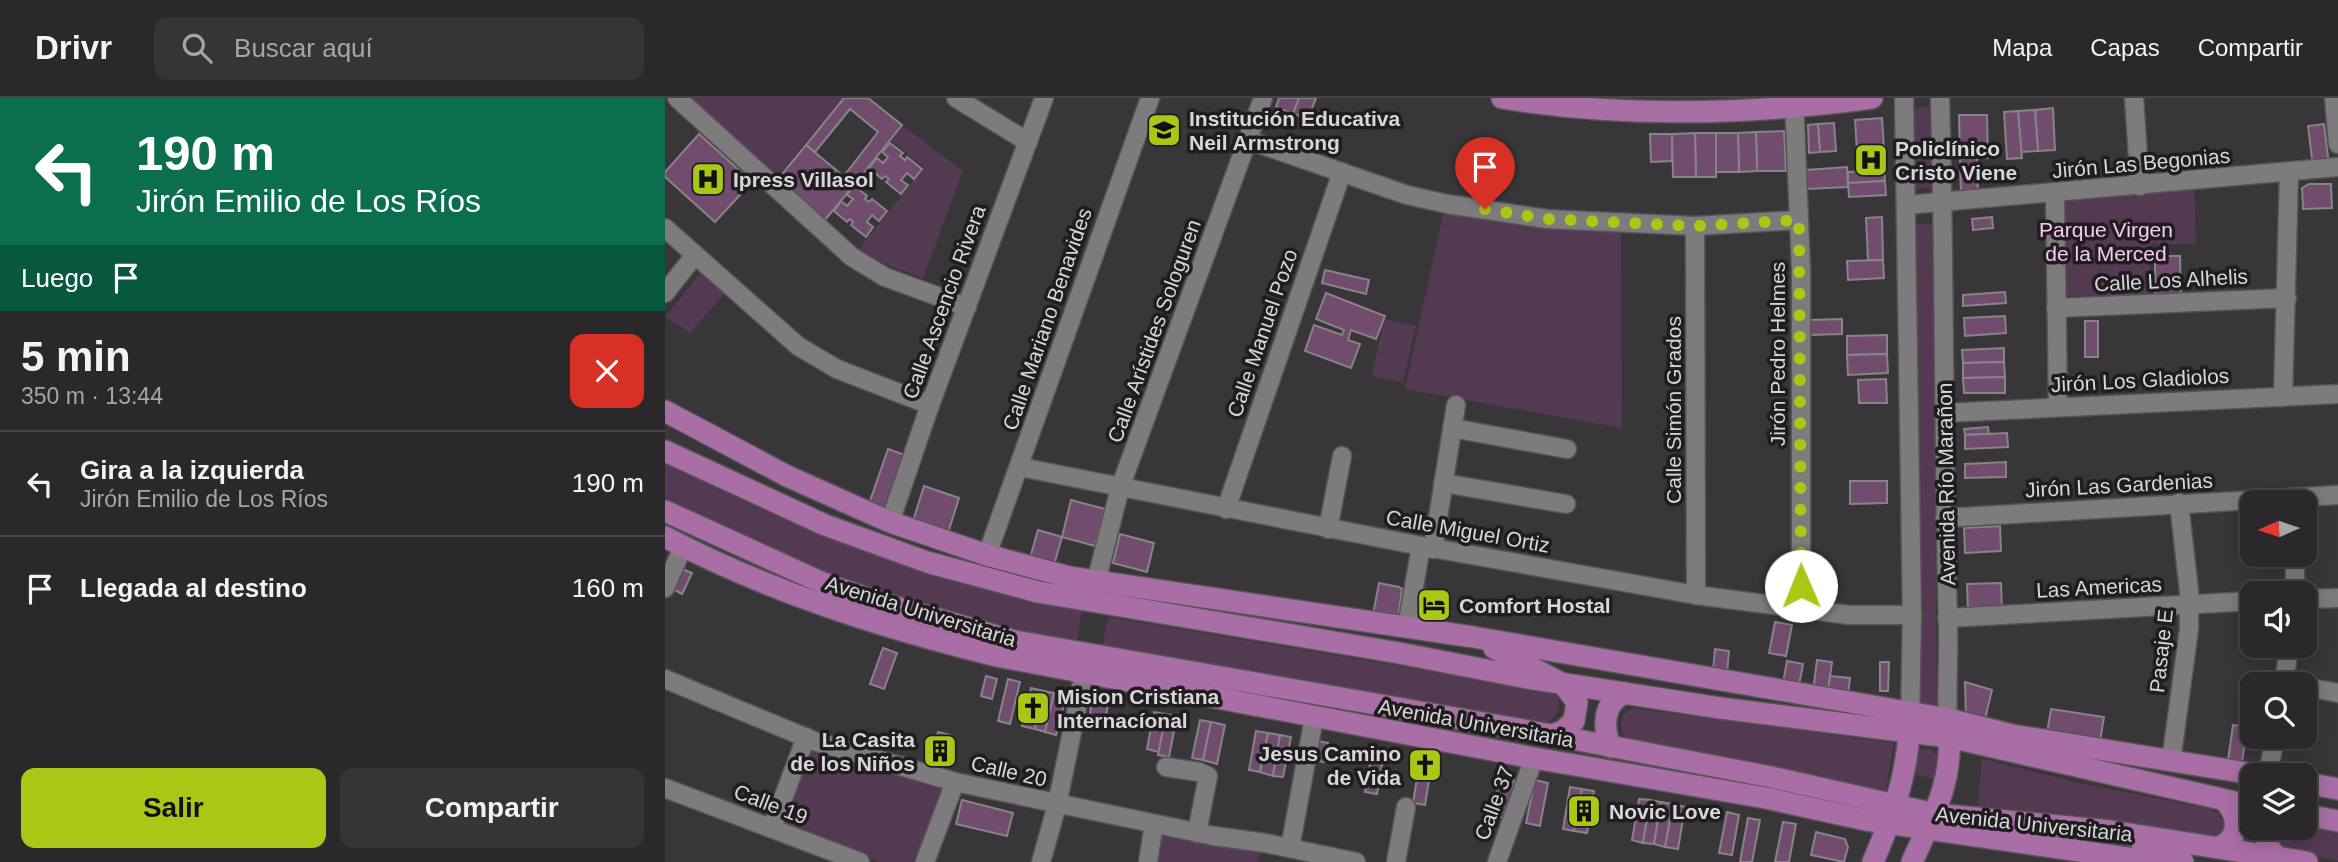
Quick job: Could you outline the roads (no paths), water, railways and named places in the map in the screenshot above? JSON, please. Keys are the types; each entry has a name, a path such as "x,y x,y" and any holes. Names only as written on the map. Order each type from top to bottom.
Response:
{"main road":[{"path":"1502,98 1642,112 1707,113 1872,98"},
{"path":"665,411 787,476 890,522 987,555 1096,582 1473,637 1910,722 2012,735 2240,772"},
{"path":"665,451 825,525 927,562 1038,592 1399,653 1563,684 1720,708 1910,722"},
{"name":"Avenida Universitaria","path":"665,511 823,583 1016,641 1552,735 1611,747 1769,788 1891,814 2155,862"},
{"name":"Avenida Universitaria","path":"674,542 861,619 929,640 1084,674 1534,758 1769,788"},
{"path":"1473,637 1563,684 1577,702 1577,711 1574,721 1563,731 1552,735"},
{"path":"1611,747 1605,735 1607,711 1621,694 1625,693"},
{"name":"Avenida Río Marañon","path":"1873,862 1901,789 1908,760 1910,722"},
{"path":"1948,728 2097,771 2240,804"},
{"name":"Avenida Río Marañon","path":"1912,862 1947,779 1950,758 1948,728"},
{"path":"2097,771 2100,750"},
{"path":"2317,785 2338,789"},
{"path":"2219,847 2232,839 2236,829 2233,810 2226,802"},
{"path":"2317,817 2338,821"},
{"name":"Avenida Universitaria","path":"1931,821 2111,831 2219,847 2245,857 2277,857 2307,862"},
{"path":"2111,831 2183,862"},
{"path":"2267,840 2267,845 2277,857"}],"street":[{"path":"677,98 860,262 885,277 967,307"},
{"path":"956,98 1028,142"},
{"name":"Calle Ascencio Rivera","path":"890,522 930,405 1044,98"},
{"name":"Calle Mariano Benavides","path":"987,555 1150,98"},
{"name":"Calle Arístides Sologuren","path":"1096,582 1120,488 1263,98"},
{"name":"Avenida Río Marañon","path":"1904,98 1912,615 1910,722"},
{"name":"Avenida Río Marañon","path":"1940,98 1948,728"},
{"path":"2134,98 2140,186"},
{"path":"2334,98 2338,144"},
{"name":"Jirón Pedro Helmes","path":"1794,103 1799,220 1801,610"},
{"path":"1248,139 1407,195 1547,219 1695,226 1799,220"},
{"name":"Jirón Las Begonias","path":"1906,205 2338,167"},
{"name":"Calle Manuel Pozo","path":"1226,509 1342,172"},
{"path":"2283,397 2289,173"},
{"path":"2055,194 2058,407"},
{"name":"Calle Simón Grados","path":"1695,226 1696,595"},
{"path":"665,228 798,346 837,369 930,405"},
{"path":"665,293 695,255"},
{"name":"Calle Los Alhelis","path":"2056,308 2287,298"},
{"name":"Jirón Los Gladiolos","path":"1944,413 2338,394"},
{"path":"1407,627 1443,483 1456,405"},
{"path":"1452,428 1567,449"},
{"path":"1328,529 1342,456"},
{"name":"Calle Miguel Ortiz","path":"1020,467 1328,529 1696,595 1849,615 1912,615"},
{"path":"1443,483 1566,504"},
{"name":"Jirón Las Gardenias","path":"2317,497 2338,495"},
{"name":"Jirón Las Gardenias","path":"1945,518 2240,501"},
{"name":"Pasaje E","path":"2171,762 2190,605 2179,503"},
{"path":"665,588 674,542"},
{"path":"2317,599 2338,598"},
{"name":"Las Americas","path":"1947,618 2240,602"},
{"path":"1041,862 1057,805 1084,674"},
{"name":"Calle 20","path":"665,678 806,737 955,782 1197,833 1356,862"},
{"path":"2317,689 2338,693"},
{"path":"1290,848 1314,718"},
{"path":"772,828 806,737"},
{"name":"Calle 37","path":"1497,862 1534,758"},
{"path":"1166,767 1208,776 1197,833"},
{"path":"925,862 955,782"},
{"name":"Calle 19","path":"665,788 860,862"},
{"path":"1396,862 1406,807"},
{"path":"1148,862 1154,824"}],"place":[{"name":"Institución Educativa Neil Armstrong","path":"1164,130"},
{"name":"Policlínico Cristo Viene","path":"1871,160"},
{"name":"Ipress Villasol","path":"708,179"},
{"name":"Comfort Hostal","path":"1434,605"},
{"name":"Mision Cristiana Internacíonal","path":"1033,708"},
{"name":"La Casita de los Niños","path":"940,751"},
{"name":"Jesus Camino de Vida","path":"1425,765"},
{"name":"Novic Love","path":"1584,811"}],"park label":[{"name":"Parque Virgen de la Merced","path":"2106,241"}]}
